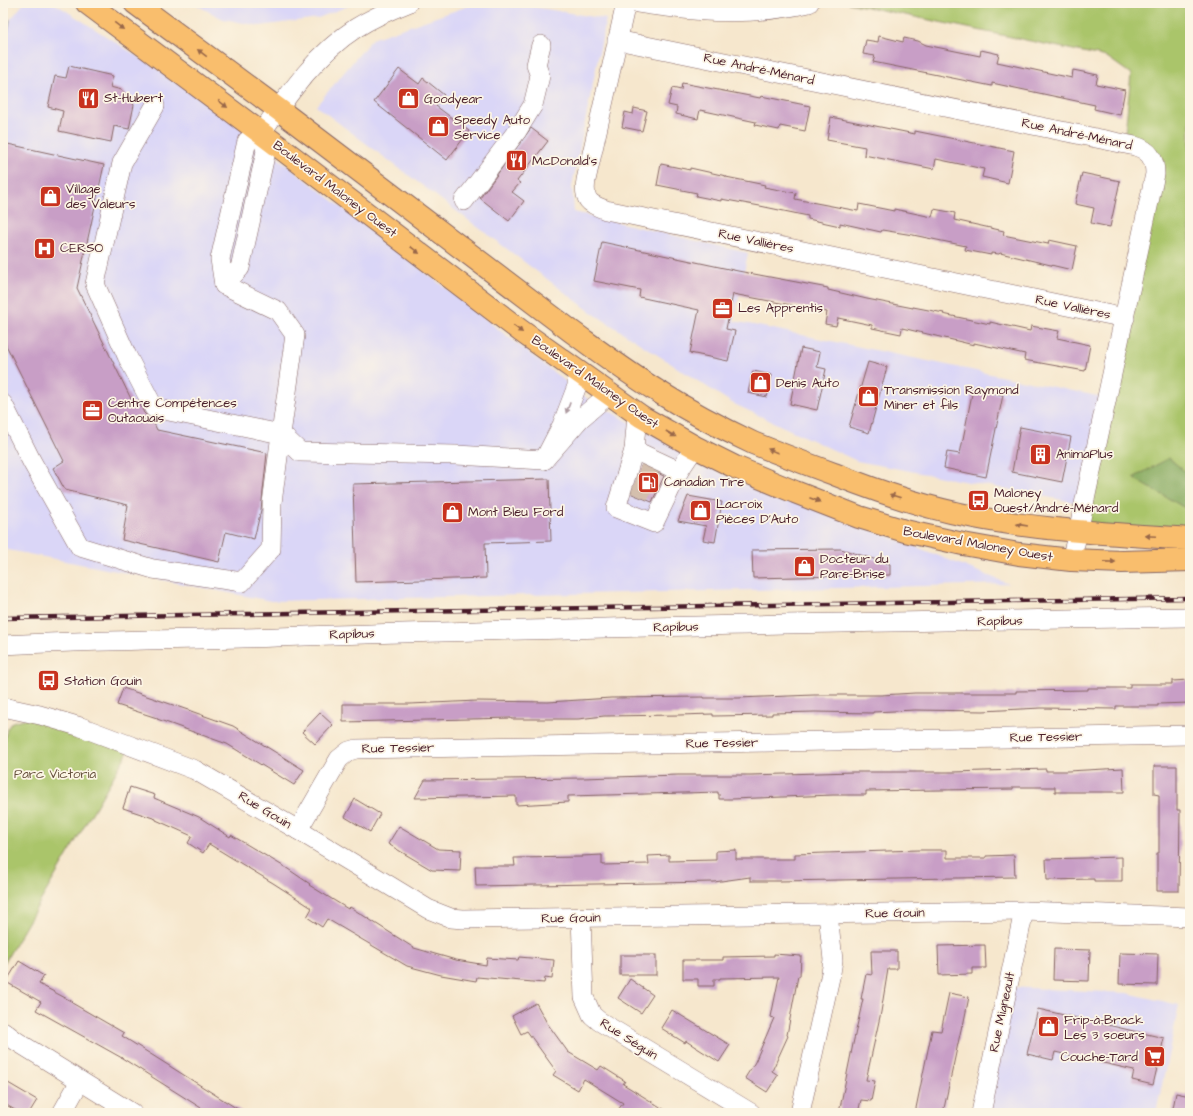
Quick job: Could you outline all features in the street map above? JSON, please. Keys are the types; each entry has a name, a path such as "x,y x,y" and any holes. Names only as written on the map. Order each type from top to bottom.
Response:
{"main road":[{"name":"Boulevard Maloney Ouest","path":"87,3 522,331 637,414 695,447 735,467 795,492 859,517 906,531 1019,554 1071,560 1122,562 1190,560"},
{"name":"Boulevard Maloney Ouest","path":"135,3 578,336 659,392 715,424 752,442 869,488 925,505 974,517 1078,532 1190,539"}],"street":[{"path":"3,404 32,462 80,547 153,569 242,582 271,549 272,503 280,434 295,335 278,311 224,285 240,268 266,151 261,133 295,86 336,42 375,16 408,3"},
{"name":"Rue Vallières","path":"626,3 585,187 585,196 589,202 597,207 622,214 1124,318"},
{"path":"638,3 700,12 728,12 778,10 809,3"},
{"name":"Rue André-Ménard","path":"617,40 1142,148 1148,153 1155,165 1155,174 1071,560"},
{"path":"464,201 524,120 522,102 528,73 536,65 541,45"},
{"path":"155,106 122,163 95,284 127,356 154,408 280,434 300,452 456,455 544,460"},
{"path":"544,460 562,425 577,386 577,371"},
{"path":"544,460 580,419 609,394"},
{"path":"637,414 633,470 616,508 654,523 668,486 695,447"},
{"path":"633,470 668,486"},
{"name":"Rapibus","path":"3,645 72,641 162,640 475,630 1190,617"},
{"name":"Rapibus","path":"3,655 73,652 162,640"},
{"name":"Rue Gouin","path":"3,707 81,726 210,777 428,909 439,915 451,918 581,918 1024,911 1190,917"},
{"name":"Rue Tessier","path":"298,830 339,759 349,751 356,749 1190,735"},
{"name":"Rue Migneault","path":"981,1113 1024,911"},
{"path":"800,1113 833,960 828,914"},
{"name":"Rue Séguin","path":"581,918 584,997 592,1015 599,1021 751,1113"},
{"path":"3,1030 16,1041 132,1113"},
{"path":"62,1113 80,1081"}],"shaded area":[{"path":"24,3 54,3 192,91 588,399 726,476 924,550 1009,584 271,601 3,549 3,54 10,20"},
{"path":"193,3 356,3 318,18 260,26 223,19"},
{"path":"477,3 510,3 606,19 572,186 574,212 748,253 734,321 1107,398 1084,504 857,461 732,403 591,312 316,106 372,39"},
{"path":"1008,987 1127,993 1179,1005 1156,1113 981,1113"}],"green space":[{"path":"848,3 1190,3 1190,539 1078,532 1155,174 1125,133 1131,74 1107,57"},
{"path":"3,16 10,20 3,54"},
{"path":"1169,458 1190,476 1190,509 1187,509 1133,478"},
{"name":"Parc Victoria","path":"40,715 132,745 3,965 3,748 7,729 12,722"}],"building":[{"path":"879,36 903,42 904,38 918,41 926,45 980,56 981,50 999,54 997,62 1072,78 1073,70 1098,75 1096,84 1125,90 1120,115 1094,109 1095,105 992,83 992,86 873,62 875,56 863,54 866,40 878,42"},
{"name":"St-Hubert","path":"69,66 113,76 110,87 122,90 134,105 129,129 114,126 111,142 59,131 63,111 48,107 55,76 66,78"},
{"path":"399,69 419,84 423,78 444,95 436,106 469,131 447,160 374,102"},
{"path":"682,83 810,106 805,131 780,126 779,130 755,125 756,122 700,110 698,119 676,114 677,107 668,105 672,88 681,90"},
{"path":"634,108 647,111 642,131 622,127 625,112 633,114"},
{"path":"831,117 915,134 915,131 1014,151 1008,183 982,177 984,169 936,159 934,169 864,155 865,147 827,140"},
{"name":"McDonald's","path":"531,128 548,141 517,181 520,183 512,192 524,201 509,221 480,198"},
{"name":"Centre Compétences Outaouais","path":"3,143 104,165 77,288 133,403 138,401 144,413 152,419 157,430 267,453 261,510 254,539 226,532 219,562 122,540 128,505 65,490 53,468 64,461 3,339"},
{"path":"661,164 690,170 690,168 765,185 764,187 796,193 795,199 858,211 859,204 894,211 894,209 932,217 934,209 955,213 954,220 1004,231 1003,235 1048,244 1049,240 1077,246 1072,270 1000,253 991,253 991,255 965,250 966,246 913,235 882,230 881,232 840,223 840,226 808,219 808,216 760,206 696,196 697,193 657,185"},
{"path":"1082,173 1120,181 1110,227 1091,223 1094,208 1075,204"},
{"path":"602,242 738,271 828,288 828,290 867,299 944,313 943,314 990,324 990,322 1030,331 1031,326 1059,331 1057,338 1090,345 1085,371 1024,360 1025,354 974,343 974,345 902,328 901,334 872,328 872,325 838,318 836,326 825,324 827,312 733,294 726,329 735,331 728,361 690,353 699,310 639,297 640,290 594,281"},
{"path":"801,348 820,352 817,367 826,369 817,410 790,404"},
{"name":"Transmission Raymond Miner et fils","path":"868,362 887,367 869,433 849,427"},
{"name":"Denis Auto","path":"753,371 772,375 767,397 748,393"},
{"path":"973,389 1003,395 986,477 944,468 947,452 960,454"},
{"name":"AnimaPlus","path":"1020,427 1071,437 1062,482 1012,472"},
{"name":"Canadian Tire","path":"641,466 664,476 652,502 632,494"},
{"name":"Mont Bleu Ford","path":"549,479 551,541 485,543 486,578 356,582 353,484"},
{"name":"Lacroix Pièces D'Auto","path":"688,496 722,502 715,542 703,540 706,526 678,521"},
{"path":"841,549 890,564 890,575 753,578 752,550"},
{"path":"1190,680 1190,703 1158,704 1158,706 1116,706 1116,709 1041,708 983,711 915,710 873,713 815,712 772,713 772,715 713,716 713,714 604,716 578,719 511,718 343,722 343,704 410,704 477,701 548,702 611,698 738,698 915,693 1016,693 1016,691 1130,688 1130,684 1172,684 1172,681"},
{"path":"123,688 233,726 304,770 294,785 227,744 117,705"},
{"path":"320,713 333,725 315,744 302,732"},
{"path":"1154,766 1177,766 1177,810 1180,810 1179,891 1157,891 1157,853 1159,853 1159,795 1154,794"},
{"path":"1123,768 1124,792 1055,792 1055,787 1013,787 1013,789 866,791 866,795 719,799 718,792 568,796 568,802 516,805 516,796 415,798 425,780 853,772 954,772 1046,769 1046,771 1068,771"},
{"path":"130,787 155,795 154,798 199,817 230,837 231,835 288,869 310,884 309,885 348,909 350,907 414,948 456,960 486,965 487,958 518,960 519,957 554,960 552,979 545,978 544,983 477,977 476,981 441,975 407,966 327,919 322,927 307,917 312,908 209,844 203,853 188,843 192,836 156,819 123,808"},
{"path":"355,799 380,814 370,832 345,817"},
{"path":"399,826 438,849 461,850 460,871 432,870 388,844"},
{"path":"736,850 736,859 795,859 795,854 918,850 947,850 947,858 986,858 986,856 1014,855 1015,877 750,881 750,877 714,882 476,886 475,866 515,866 514,858 582,857 602,855 602,865 649,864 648,856 669,855 669,861 716,860 716,851"},
{"path":"1122,857 1122,881 1094,881 1094,879 1047,880 1046,859"},
{"path":"985,945 986,968 972,968 972,974 939,975 938,946"},
{"path":"1054,949 1090,950 1089,981 1053,980"},
{"path":"871,951 897,951 897,969 888,969 881,1012 866,1080 875,1081 871,1101 861,1100 858,1113 839,1113 863,999 861,999 866,974 872,975"},
{"path":"1120,953 1158,954 1157,985 1119,984"},
{"path":"774,954 801,956 800,976 798,976 788,1036 772,1071 778,1075 767,1092 745,1078 755,1062 774,1018 771,1017 779,977 720,978 714,979 714,986 698,986 698,979 683,979 683,960 723,960 723,957 774,956"},
{"path":"620,955 656,955 656,975 620,975"},
{"path":"19,961 44,976 39,984 73,1002 72,1003 124,1033 122,1036 244,1113 209,1113 122,1058 36,1010 41,1002 6,982"},
{"path":"630,979 653,995 641,1013 618,998"},
{"path":"949,993 969,997 943,1113 915,1113 932,1030 941,1031"},
{"path":"536,1003 547,1023 568,1052 598,1070 601,1066 625,1081 623,1084 670,1113 616,1113 623,1103 584,1079 578,1090 553,1075 556,1071 527,1031 521,1034 512,1016"},
{"path":"1038,1009 1164,1038 1153,1085 1132,1080 1134,1070 1055,1052 1053,1060 1027,1054"},
{"path":"672,1010 730,1045 719,1062 686,1041 685,1043 661,1028"},
{"path":"3,1080 37,1100 29,1113 20,1113 3,1103"},
{"path":"1176,1093 1190,1096 1190,1113 1172,1113"}],"tunnel":[{"path":"639,470 664,481"},
{"path":"634,484 658,494"}],"railway":[{"path":"3,618 1190,598"}],"place":[{"name":"St-Hubert","path":"89,98"},
{"name":"Goodyear","path":"408,99"},
{"name":"Speedy Auto Service","path":"439,127"},
{"name":"McDonald's","path":"517,161"},
{"name":"Village des Valeurs","path":"50,196"},
{"name":"CERSO","path":"44,248"},
{"name":"Les Apprentis","path":"723,308"},
{"name":"Denis Auto","path":"760,383"},
{"name":"Transmission Raymond Miner et fils","path":"868,397"},
{"name":"Centre Compétences Outaouais","path":"93,410"},
{"name":"AnimaPlus","path":"1041,454"},
{"name":"Canadian Tire","path":"649,482"},
{"name":"Maloney Ouest/André-Ménard","path":"978,500"},
{"name":"Lacroix Pièces D'Auto","path":"701,511"},
{"name":"Mont Bleu Ford","path":"452,512"},
{"name":"Docteur du Pare-Brise","path":"805,566"},
{"name":"Station Gouin","path":"48,681"},
{"name":"Frip-à-Brack Les 3 soeurs","path":"1049,1027"},
{"name":"Couche-Tard","path":"1154,1057"}]}
